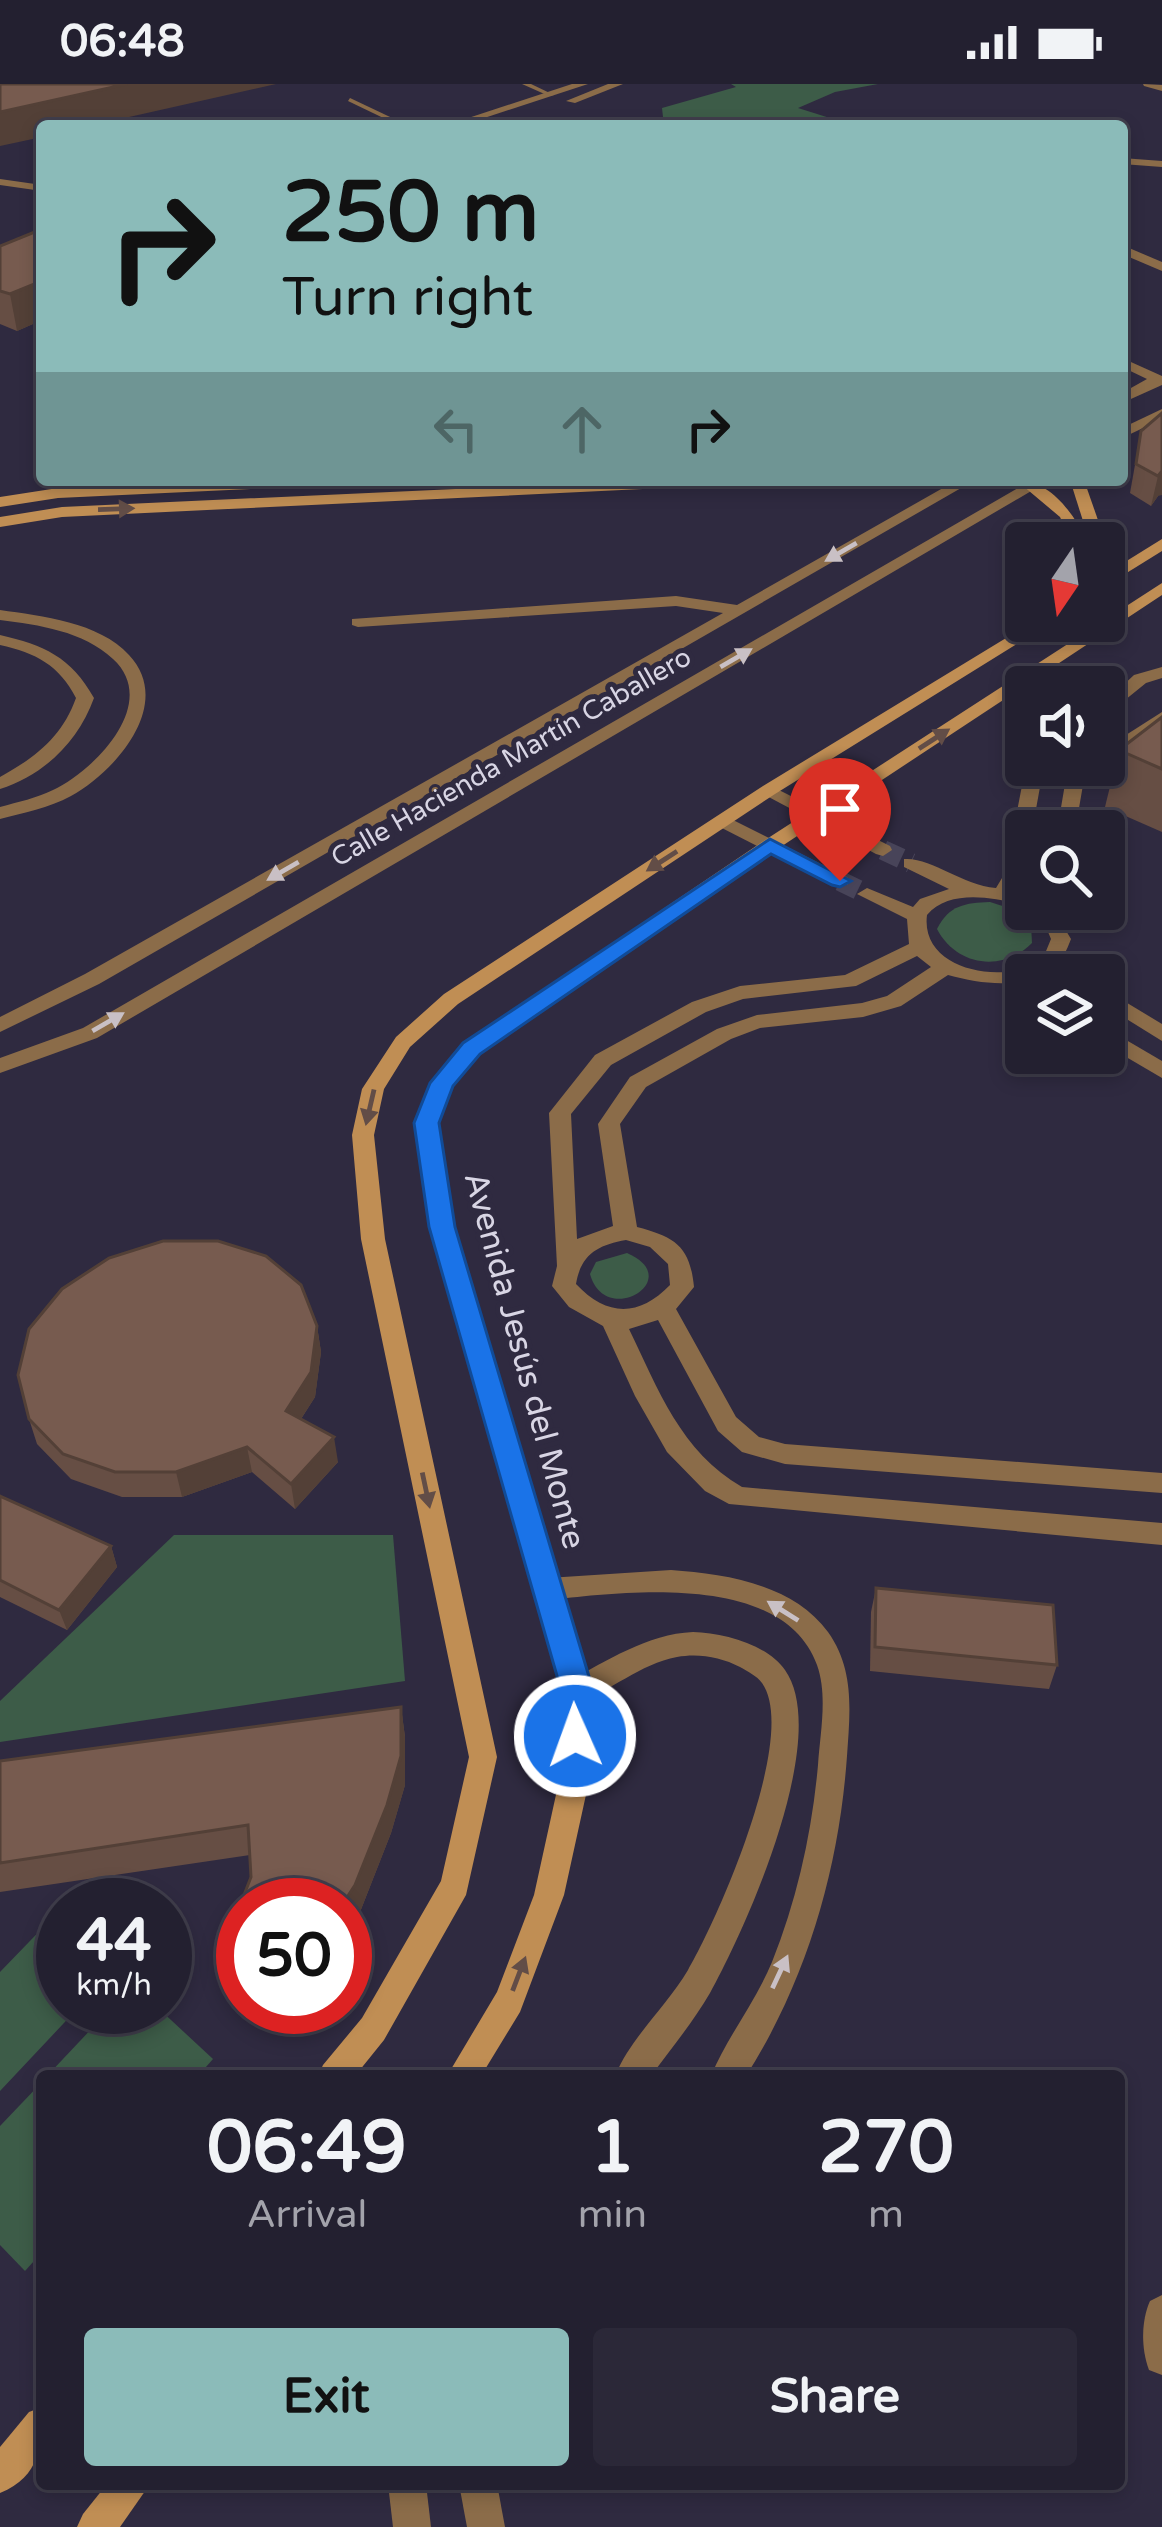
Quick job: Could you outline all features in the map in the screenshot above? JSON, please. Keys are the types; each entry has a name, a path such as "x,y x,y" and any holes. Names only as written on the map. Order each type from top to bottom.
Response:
{"main road":[{"path":"0,502 58,493 228,486"},
{"path":"324,500 325,486"},
{"path":"0,522 62,512 616,486"},
{"path":"1037,486 1070,522"},
{"path":"1079,486 1091,522"},
{"path":"1125,567 1162,544"},
{"name":"Avenida Jesús del Monte","path":"467,2070 508,2001 549,1895 574,1781 577,1690 442,1227 427,1123 442,1083 472,1048 770,845 1162,589"},
{"path":"339,2070 373,2029 455,1885 482,1757 374,1240 363,1135 373,1089 403,1042 451,1000 769,790 1012,642"},
{"path":"0,2475 36,2432"},
{"path":"96,2527 126,2490"}],"street":[{"path":"469,120 583,84"},
{"path":"513,120 618,84"},
{"path":"1148,84 1162,88"},
{"path":"1128,161 1162,164"},
{"path":"0,178 36,177"},
{"path":"0,178 36,187"},
{"path":"1128,251 1157,262"},
{"path":"1128,365 1160,380"},
{"path":"1128,396 1160,380"},
{"path":"58,493 68,486"},
{"name":"Calle Hacienda Martín Caballero","path":"0,1025 92,980 957,486"},
{"name":"Calle Hacienda Martín Caballero","path":"0,1066 90,1033 1026,486"},
{"path":"358,622 388,616 676,601 740,610"},
{"path":"0,615 65,628 104,643 124,663 135,683 140,708 129,734 99,766 64,792 0,813"},
{"path":"6,644 65,628"},
{"path":"0,784 45,761 77,724 85,698 71,670 52,656 6,644"},
{"path":"1125,693 1140,679 1162,672"},
{"path":"1125,743 1162,717"},
{"path":"1005,977 985,978 946,967 921,946 915,931 917,916 935,899 967,890 1003,892 1015,873 1031,786"},
{"path":"769,790 884,850"},
{"path":"723,821 840,881"},
{"path":"911,863 967,890"},
{"path":"867,894 917,916"},
{"path":"566,1262 579,1245 600,1235 626,1232 658,1240 680,1261 682,1287 664,1309 630,1320 581,1308 564,1286 560,1113 603,1060 699,1007 740,993 849,981 921,946"},
{"path":"626,1232 609,1124 638,1082 724,1034 757,1022 863,1010 894,1001 946,967"},
{"path":"1125,1010 1162,1034"},
{"path":"1125,1047 1162,1071"},
{"path":"664,1309 727,1424 751,1445 785,1454 1162,1483"},
{"path":"611,1319 683,1459 707,1484 738,1497 1162,1534"},
{"path":"548,1589 627,1580 728,1589 787,1611 821,1644 831,1664 836,1690 831,1808 802,1925 731,2070"},
{"path":"577,1690 649,1654 676,1646 708,1645 758,1662 777,1680 782,1704 784,1748 755,1857 704,1972 635,2070"},
{"path":"1162,2313 1162,2357"},
{"path":"408,2490 412,2527"},
{"path":"479,2490 486,2527"}],"lane":[{"path":"525,84 551,95"},
{"path":"350,100 392,120"}],"green space":[{"path":"731,84 878,84 835,92 798,108 833,119 663,120 662,108 736,87"},
{"path":"973,903 1005,907 1005,930 1031,930 1032,943 994,961 968,958 956,951 937,929 947,915"},
{"path":"627,1253 643,1264 649,1275 646,1286 637,1294 611,1298 598,1290 590,1274 596,1262"},
{"path":"174,1535 393,1535 405,1681 0,1742 0,1701"},
{"path":"36,1935 36,2034 54,2034 0,2091 0,1972"},
{"path":"87,2034 186,2034 213,2059 203,2070 53,2070"},
{"path":"36,2088 36,2259 25,2271 0,2245 0,2126"}],"building":[{"path":"0,84 127,84 0,112"},
{"path":"36,231 36,283 10,294 0,291 0,246"},
{"path":"1162,413 1162,471 1158,476 1136,464 1141,431"},
{"path":"1162,717 1162,769 1125,753 1125,745"},
{"path":"163,1241 218,1241 266,1256 301,1285 317,1326 311,1372 286,1411 334,1437 291,1484 247,1447 176,1472 115,1472 63,1454 29,1419 18,1375 29,1329 62,1289 109,1258"},
{"path":"0,1496 111,1546 59,1610 0,1580"},
{"path":"876,1588 1053,1605 1057,1665 875,1647"},
{"path":"401,1707 401,1756 358,1878 251,1878 248,1825 0,1863 0,1761"}],"tunnel":[{"path":"883,850 911,863"},
{"path":"840,881 867,894"}],"route":[{"path":"575,1736 577,1690 442,1227 427,1123 442,1083 472,1048 770,845 840,881"}]}
